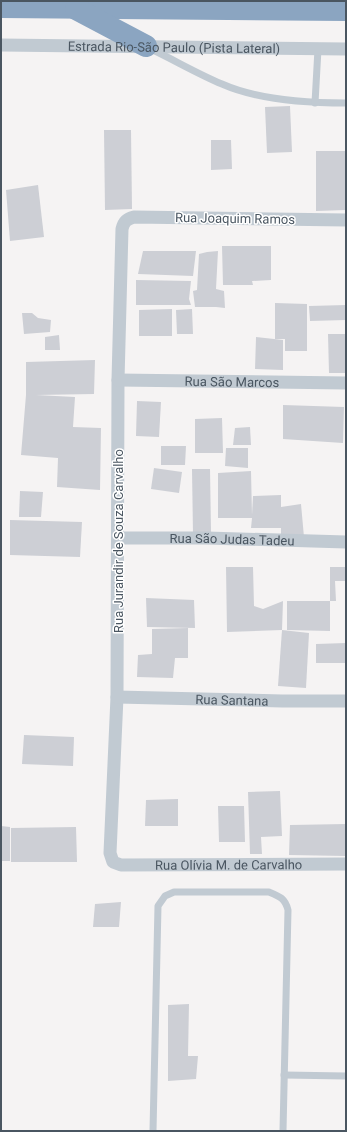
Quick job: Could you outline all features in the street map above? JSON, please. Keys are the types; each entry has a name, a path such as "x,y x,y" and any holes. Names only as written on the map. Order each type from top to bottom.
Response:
{"highway":[{"path":"1,7 346,10"},
{"path":"73,7 146,46"}],"street":[{"name":"Estrada Rio-São Paulo (Pista Lateral)","path":"1,45 346,49"},
{"name":"Rua Joaquim Ramos","path":"126,220 134,217 346,220"},
{"name":"Rua Jurandir de Souza Carvalho","path":"113,862 110,853 117,697 119,538 118,380 122,229 126,220"},
{"name":"Rua São Marcos","path":"118,380 346,383"},
{"name":"Rua São Judas Tadeu","path":"119,538 207,538 346,542"},
{"name":"Rua Santana","path":"117,697 282,702 346,701"},
{"name":"Rua Olívia M. de Carvalho","path":"113,862 121,865 346,864"}],"lane":[{"path":"146,46 222,85 253,95 315,103 346,103"},
{"path":"315,103 318,49"},
{"path":"153,1131 158,906 165,896 174,892 269,892 279,896 285,901 288,910 283,1131"},
{"path":"284,1075 346,1076"}],"building":[{"path":"290,106 292,152 267,153 265,107"},
{"path":"104,130 131,130 132,209 105,210"},
{"path":"211,140 231,140 232,169 211,170"},
{"path":"316,151 346,151 346,210 316,211"},
{"path":"38,185 44,237 10,241 6,190"},
{"path":"222,246 271,246 271,280 252,281 253,285 223,285"},
{"path":"143,251 196,251 193,276 138,274"},
{"path":"218,251 216,289 224,291 225,308 195,307 193,291 197,290 199,254"},
{"path":"136,280 191,281 189,299 191,305 136,305"},
{"path":"275,303 307,304 307,351 285,351 285,339 275,339"},
{"path":"346,305 346,320 310,321 309,306"},
{"path":"172,309 172,336 139,336 139,310"},
{"path":"192,309 193,334 177,334 176,310"},
{"path":"22,313 32,313 38,318 51,320 50,332 24,334"},
{"path":"328,334 346,334 346,373 329,373"},
{"path":"59,335 60,350 45,350 45,337"},
{"path":"256,337 283,340 283,370 255,369"},
{"path":"95,360 94,394 36,395 75,397 73,427 101,428 100,490 57,487 58,458 21,455 26,395 26,362"},
{"path":"137,401 161,402 159,437 136,436"},
{"path":"283,405 344,407 343,443 283,439"},
{"path":"222,418 223,453 195,453 195,419"},
{"path":"250,427 251,445 233,445 235,428"},
{"path":"161,446 186,446 185,465 161,465"},
{"path":"226,448 248,448 248,468 225,466"},
{"path":"154,468 182,472 179,493 151,489"},
{"path":"192,469 210,469 211,533 193,534"},
{"path":"251,471 252,515 253,496 281,495 281,507 301,504 304,537 281,538 281,528 251,528 252,518 218,518 218,473"},
{"path":"20,491 43,492 41,517 19,517"},
{"path":"10,520 82,522 80,557 10,555"},
{"path":"226,567 253,567 254,606 263,609 283,601 282,630 227,632"},
{"path":"330,567 346,567 346,581 335,581 336,601 330,601"},
{"path":"146,598 194,600 195,628 147,627"},
{"path":"287,601 330,601 330,631 287,630"},
{"path":"188,628 188,658 175,658 173,678 137,677 138,655 152,654 152,629"},
{"path":"282,630 309,633 306,688 278,686"},
{"path":"346,643 346,663 316,663 316,644"},
{"path":"24,735 74,737 73,766 22,764"},
{"path":"280,791 282,836 261,837 262,854 250,854 248,792"},
{"path":"178,799 178,826 145,826 146,800"},
{"path":"218,806 244,806 245,842 219,842"},
{"path":"346,824 346,856 289,855 290,825"},
{"path":"1,826 10,827 10,861 1,861"},
{"path":"76,827 77,862 11,862 11,828"},
{"path":"121,902 119,927 93,927 95,904"},
{"path":"189,1004 188,1056 198,1056 196,1079 168,1081 168,1005"}]}
